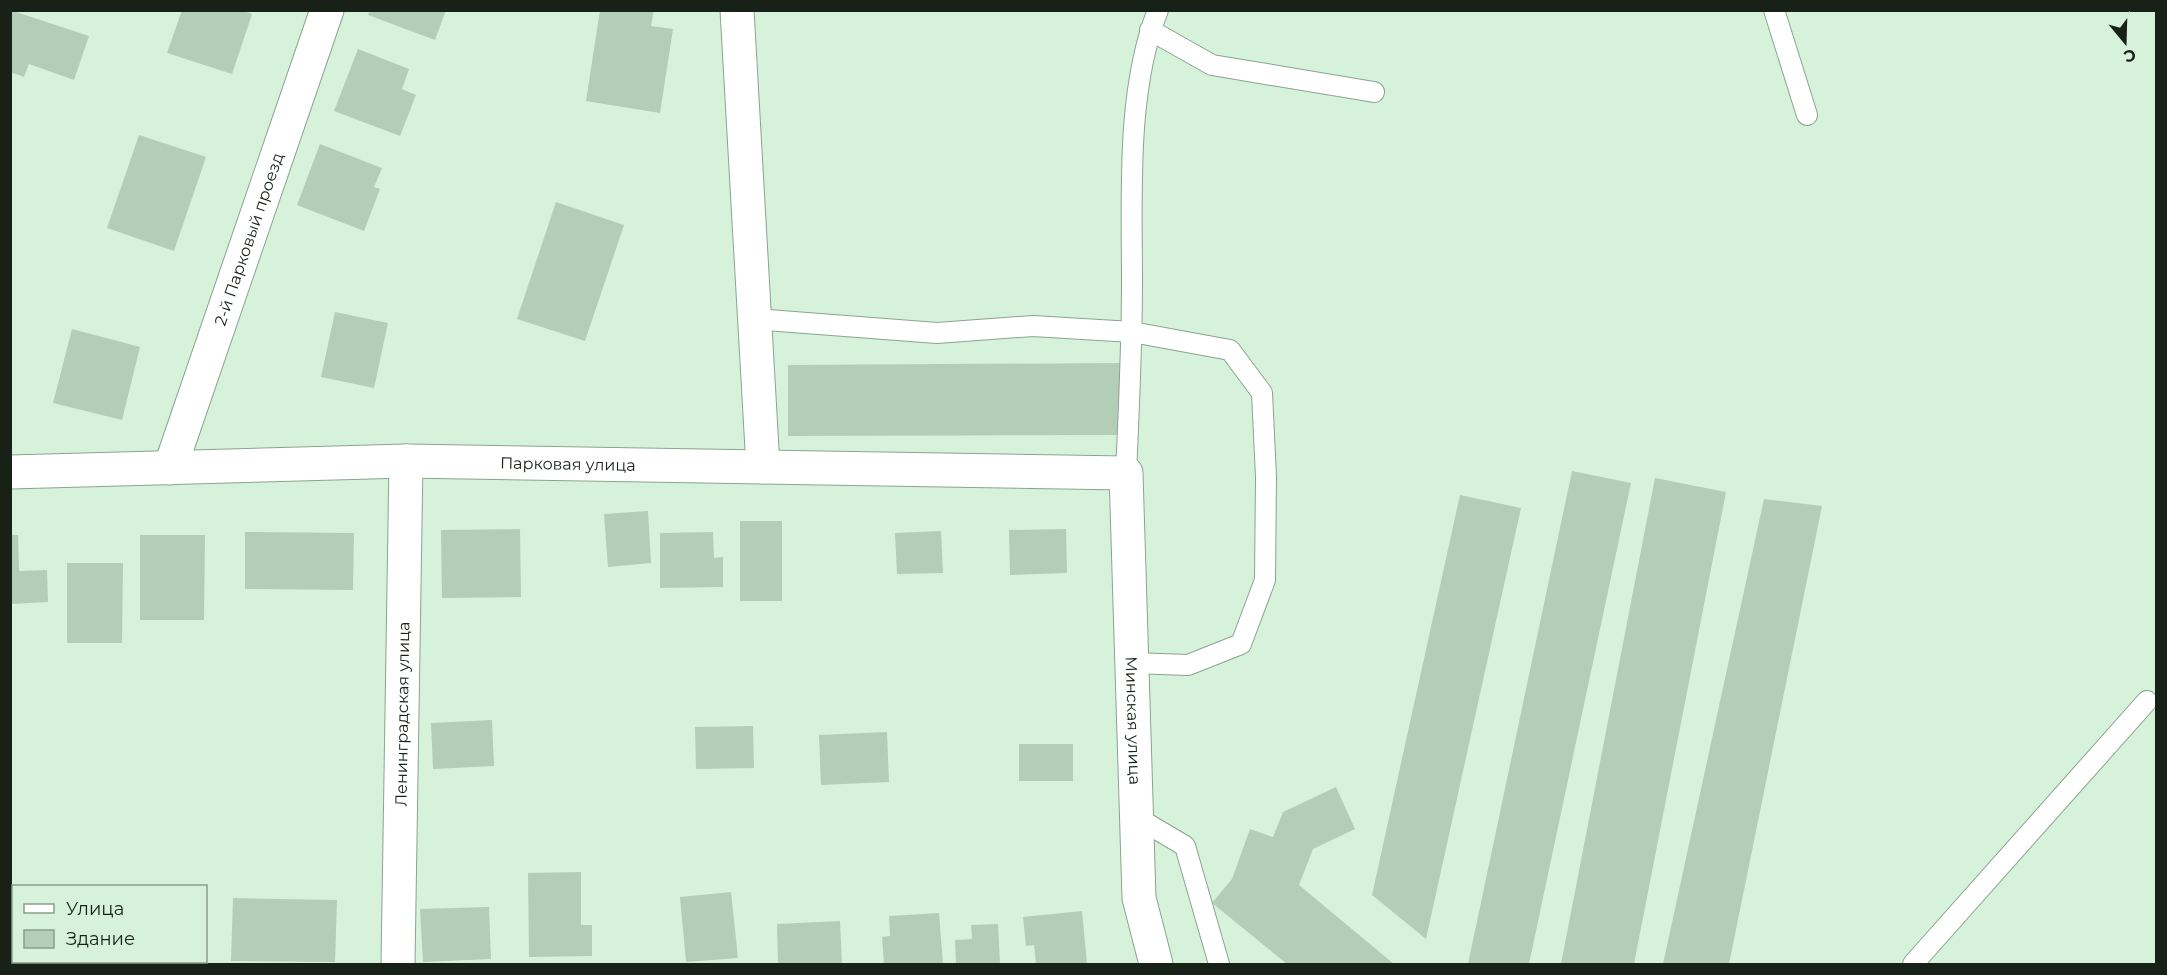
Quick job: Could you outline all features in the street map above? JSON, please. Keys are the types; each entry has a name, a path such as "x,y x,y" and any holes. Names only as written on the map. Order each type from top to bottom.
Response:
{"street":[{"name":"2-й Парковый проезд","path":"170,468 327,10"},
{"path":"736,10 763,467"},
{"name":"Парковая улица","path":"10,472 406,461 1126,473"},
{"name":"Ленинградская улица","path":"398,964 406,461"},
{"name":"Минская улица","path":"1126,473 1139,898 1156,964"}],"lane":[{"path":"1126,473 1132,333 1132,207 1136,97 1150,30 1158,10"},
{"path":"1774,10 1807,115"},
{"path":"1150,30 1212,65 1374,92"},
{"path":"754,319 937,333 1033,326 1132,333 1230,350 1262,393 1266,477 1265,580 1241,644 1188,665 1132,663"},
{"path":"1913,964 2147,701"},
{"path":"1136,817 1185,846 1219,964"}],"building":[{"path":"10,10 89,36 74,80 29,64 24,77 10,72"},
{"path":"182,10 241,10 252,14 232,74 167,53"},
{"path":"370,10 446,10 435,40 368,15"},
{"path":"600,10 654,10 651,26 673,29 660,113 586,101"},
{"path":"358,49 409,69 402,89 416,95 400,136 334,111"},
{"path":"139,135 206,157 174,251 107,228"},
{"path":"320,144 382,168 374,187 380,189 364,231 297,205"},
{"path":"556,202 624,225 585,341 517,319"},
{"path":"335,312 388,323 374,388 321,377"},
{"path":"72,329 140,347 122,420 53,403"},
{"path":"1122,363 1122,435 788,436 788,365"},
{"path":"1572,471 1631,483 1529,964 1468,964"},
{"path":"1655,478 1726,492 1634,964 1561,964"},
{"path":"1460,495 1521,508 1426,939 1372,895"},
{"path":"1764,499 1822,506 1729,964 1663,964"},
{"path":"648,511 651,563 608,567 604,514"},
{"path":"740,521 782,521 782,601 740,601"},
{"path":"520,529 521,597 442,598 441,530"},
{"path":"1066,529 1067,573 1010,575 1009,530"},
{"path":"941,531 943,573 897,574 895,533"},
{"path":"245,532 354,533 353,590 245,589"},
{"path":"713,532 714,558 723,557 723,587 660,588 660,533"},
{"path":"10,535 18,535 19,571 47,570 48,602 10,604"},
{"path":"140,535 205,535 204,620 140,620"},
{"path":"67,563 123,563 122,643 67,643"},
{"path":"492,720 494,766 433,769 431,723"},
{"path":"753,726 754,768 696,769 695,727"},
{"path":"887,732 889,782 821,785 819,735"},
{"path":"1019,744 1073,744 1073,781 1019,781"},
{"path":"1336,787 1355,829 1313,849 1299,885 1394,964 1287,964 1212,903 1232,879 1250,829 1273,837 1283,812"},
{"path":"581,872 581,925 592,925 592,956 529,957 528,873"},
{"path":"731,892 738,958 686,962 680,897"},
{"path":"233,898 337,900 335,962 231,961"},
{"path":"489,907 491,959 423,962 420,909"},
{"path":"1082,911 1087,964 1036,964 1034,945 1026,946 1023,917"},
{"path":"10,912 12,912 12,959 10,959"},
{"path":"939,913 943,964 884,964 882,937 890,936 889,916"},
{"path":"840,921 842,964 778,964 777,924"},
{"path":"998,924 1000,964 956,964 955,940 972,939 971,925"}]}
